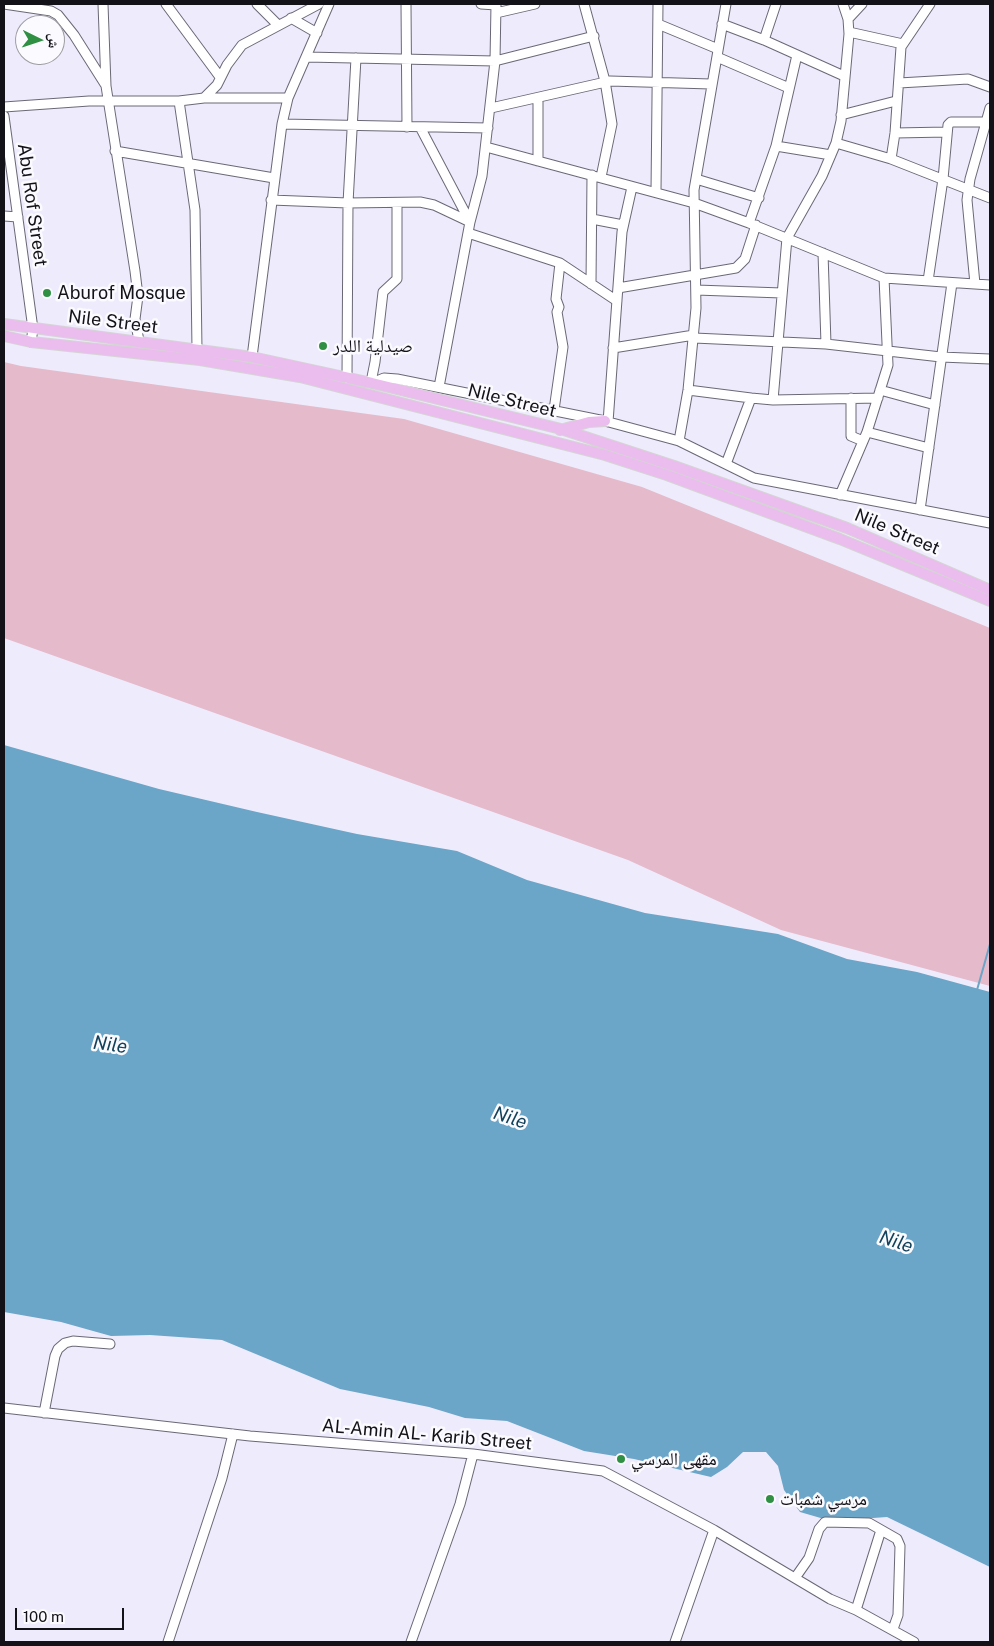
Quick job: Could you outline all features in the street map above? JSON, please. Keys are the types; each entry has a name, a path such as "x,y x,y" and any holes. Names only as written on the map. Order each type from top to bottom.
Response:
{"main road":[{"name":"Nile Street","path":"4,324 252,357 372,383 561,429 683,469 846,528 990,590"},
{"name":"Nile Street","path":"4,336 31,342 200,360 300,377 538,437 604,455 667,476 840,539 990,601"},
{"path":"538,437 589,422 607,421"}],"street":[{"path":"4,4 52,8 74,35 106,86"},
{"path":"103,4 106,86 135,271 138,296 135,319 139,341"},
{"path":"166,4 220,77"},
{"path":"257,4 278,25"},
{"path":"204,98 217,85 220,77 242,45 319,4"},
{"path":"252,357 282,124 288,98 329,4"},
{"path":"406,4 408,59 407,127"},
{"path":"481,4 496,7 535,4"},
{"path":"584,4 605,81 612,129 597,176 592,219 591,284"},
{"path":"656,192 658,4"},
{"path":"679,441 688,390 694,336 696,274 694,203 696,179 726,4"},
{"path":"764,40 776,4"},
{"path":"773,400 787,238 831,155 836,143 841,115 849,32 848,19 843,4"},
{"path":"848,19 862,4"},
{"path":"891,159 895,133 900,53 903,44 930,4"},
{"path":"439,387 470,222 480,186 486,147 495,61 496,7"},
{"path":"291,18 317,33"},
{"path":"658,24 789,88"},
{"path":"722,24 764,40 844,76"},
{"path":"849,32 903,44"},
{"path":"306,57 495,61 594,36"},
{"path":"618,288 724,271 741,264 749,250 752,224 776,146 797,55"},
{"path":"347,378 348,203 356,58"},
{"path":"898,82 968,79 990,87"},
{"path":"491,108 538,99 605,81 711,84"},
{"path":"4,107 108,100 180,101 204,98 288,98"},
{"path":"538,99 538,161"},
{"path":"180,101 190,165 196,237 197,349"},
{"path":"841,115 896,102"},
{"path":"975,284 967,209 968,189 990,108"},
{"name":"Abu Rof Street","path":"4,116 33,329 31,342"},
{"path":"928,281 943,178 947,132 950,122 986,122"},
{"path":"282,124 488,128"},
{"path":"420,127 470,222"},
{"path":"895,133 947,132"},
{"path":"836,143 891,159 990,198"},
{"path":"776,146 831,155"},
{"path":"486,147 694,203 752,224 884,278 990,284"},
{"path":"115,151 274,178"},
{"path":"696,179 759,198"},
{"path":"607,421 623,225 632,187"},
{"path":"271,200 348,203 420,202 434,205 470,222"},
{"path":"372,383 383,292 397,279 397,203"},
{"path":"4,216 18,217"},
{"path":"592,219 623,225"},
{"path":"468,233 560,263 617,301"},
{"path":"823,253 826,344"},
{"path":"554,410 564,347 558,312 559,307 556,299 560,263"},
{"path":"840,494 867,432 888,365 884,278"},
{"path":"920,510 952,283"},
{"path":"696,290 782,293"},
{"path":"613,348 694,336 826,344 941,357 990,359"},
{"path":"372,383 380,379 390,378 607,421 679,441 754,478 990,523"},
{"path":"688,390 773,400 851,398 879,394 935,404"},
{"path":"726,464 751,398"},
{"path":"851,398 851,436 863,441"},
{"path":"867,432 929,448"},
{"path":"44,1413 58,1349 65,1342 73,1341 110,1344"},
{"name":"AL-Amin AL- Karib Street","path":"4,1408 233,1434 473,1454 603,1471 714,1530 830,1599 856,1610 914,1642"},
{"path":"168,1642 222,1478 233,1434"},
{"path":"411,1642 460,1504 473,1454"},
{"path":"795,1578 809,1558 819,1529 824,1522 862,1521 881,1530 897,1539 900,1546 898,1615 893,1629"},
{"path":"675,1642 714,1530"},
{"path":"856,1610 881,1530"}],"shaded area":[{"path":"4,362 21,366 404,419 642,487 990,628 990,986 781,930 628,860 4,638"}],"water":[{"name":"Nile","path":"4,745 159,789 257,812 357,834 457,851 527,880 645,913 778,934 847,959 917,972 990,992 990,1567 887,1517 831,1521 800,1512 784,1490 778,1466 766,1452 743,1452 727,1467 711,1477 634,1459 584,1451 507,1421 465,1418 429,1407 340,1389 222,1340 150,1335 111,1336 61,1322 4,1312"}],"waterway":[{"path":"977,990 990,944"}],"place":[{"name":"Aburof Mosque","path":"47,293"},
{"name":"صيدلية اللدر","path":"323,346"},
{"name":"مقهى المرسي","path":"621,1459"},
{"name":"مرسي شمبات","path":"770,1499"}]}
